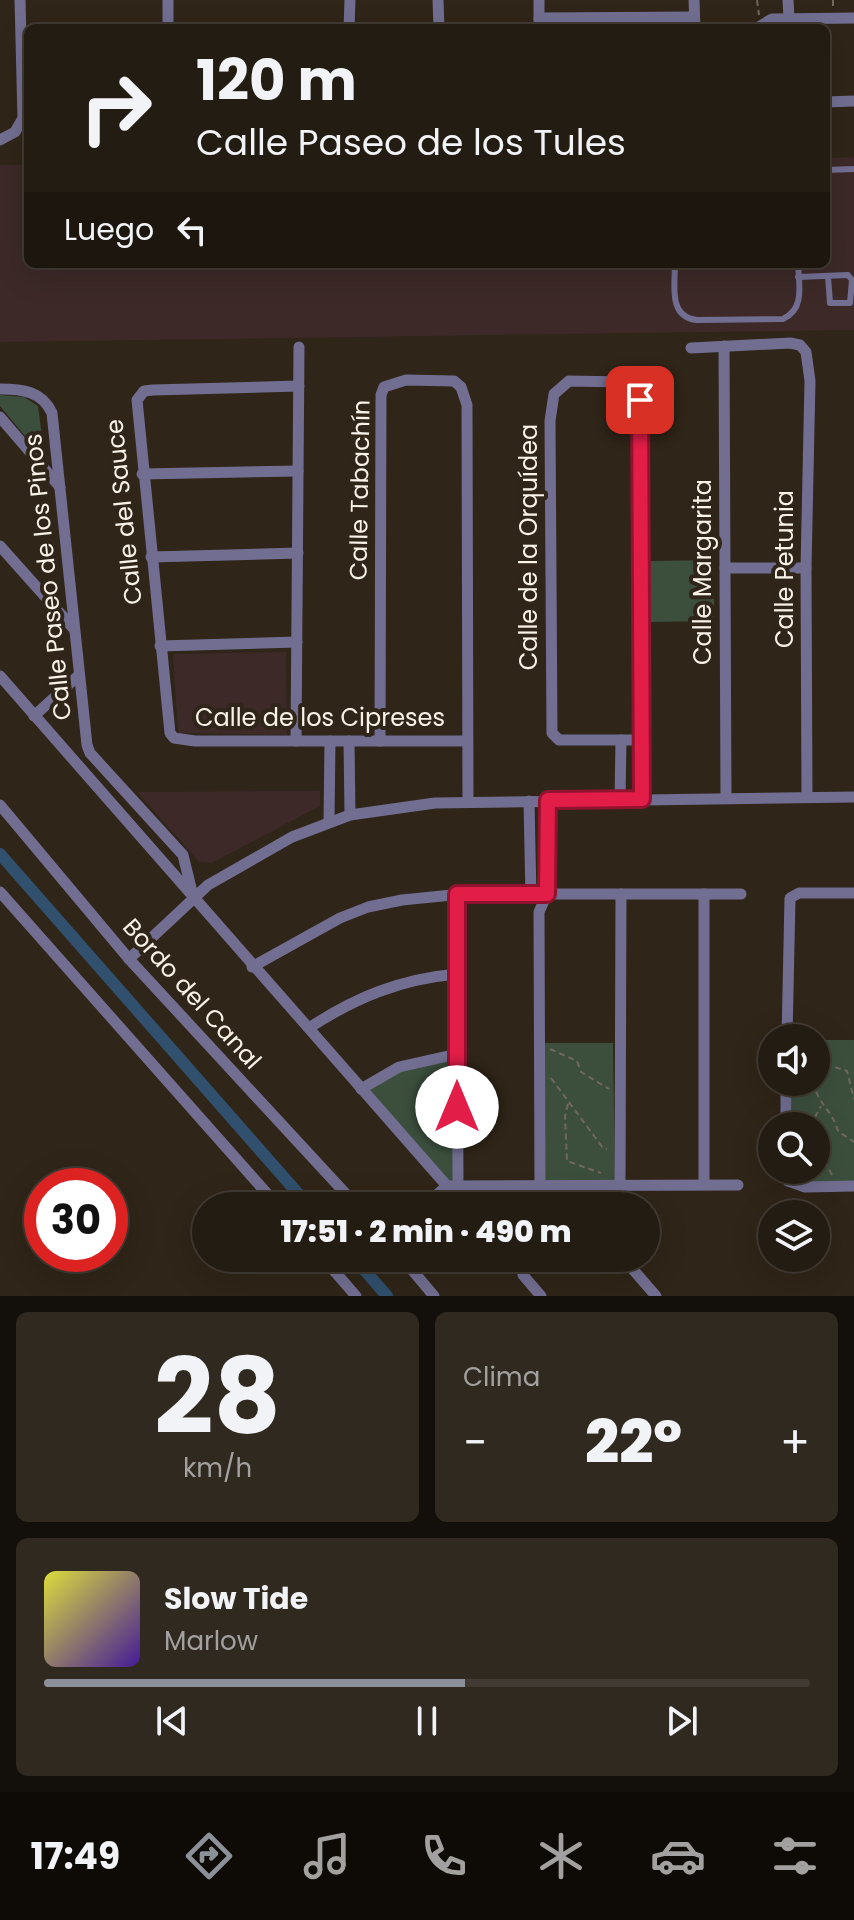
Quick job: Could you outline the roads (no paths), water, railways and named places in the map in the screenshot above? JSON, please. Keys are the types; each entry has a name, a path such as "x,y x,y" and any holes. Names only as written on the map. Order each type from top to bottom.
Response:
{"street":[{"path":"20,0 24,34"},
{"path":"168,0 168,24"},
{"path":"349,24 350,0"},
{"path":"438,0 439,24"},
{"path":"539,0 539,23 694,23 694,0"},
{"path":"788,0 789,18"},
{"path":"766,24 789,18 854,18"},
{"path":"830,102 854,101"},
{"path":"0,140 15,132 24,121"},
{"name":"Calle Petunia","path":"724,346 800,345 806,352 810,381 806,568 807,797"},
{"path":"691,348 724,346"},
{"name":"Calle Margarita","path":"724,346 726,798"},
{"path":"296,741 299,347"},
{"name":"Calle Tabachín","path":"380,741 381,395 384,387 406,380 454,381 461,387 467,405 465,741"},
{"name":"Calle de la Orquídea","path":"642,740 559,740 552,733 550,421 554,394 569,381 624,382 632,384 639,394 642,740 642,799"},
{"name":"Calle del Sauce","path":"174,738 168,725 135,407 144,391 299,386"},
{"name":"Calle Paseo de los Pinos","path":"0,389 22,389 43,400 54,423 79,675 90,753"},
{"path":"0,417 60,487"},
{"path":"142,474 298,471"},
{"path":"0,546 74,629"},
{"path":"151,557 298,553"},
{"path":"725,568 806,568"},
{"path":"160,646 297,642"},
{"path":"34,716 79,675"},
{"path":"0,676 252,967 452,1186"},
{"name":"Calle de los Cipreses","path":"174,738 465,741"},
{"path":"620,799 621,740"},
{"path":"329,821 330,741"},
{"path":"349,741 350,815"},
{"path":"465,741 468,802"},
{"path":"77,765 90,753 183,855 193,896"},
{"path":"129,959 193,896 292,837 350,815 468,802 854,797"},
{"path":"540,1185 539,912 547,894 548,800"},
{"path":"529,801 529,894 539,912"},
{"name":"Bordo del Canal","path":"0,805 129,959 344,1192"},
{"path":"0,892 266,1192"},
{"path":"787,1024 790,898 799,893 854,893"},
{"path":"252,967 302,937 368,907 457,894 741,894"},
{"path":"452,1186 457,1054 457,894"},
{"path":"620,1180 621,894"},
{"path":"704,894 704,1184"},
{"path":"309,1028 349,1003 381,989 457,974"},
{"path":"361,1089 399,1067 457,1054"},
{"path":"444,1192 452,1186 620,1180 738,1185"},
{"path":"792,1184 854,1186"},
{"path":"335,1272 356,1296"},
{"path":"414,1272 434,1296"},
{"path":"528,1272 541,1296"},
{"path":"635,1272 656,1296"}],"lane":[{"path":"830,170 854,169"},
{"path":"675,268 675,304 691,319 783,319 793,314 799,304 798,268"},
{"path":"798,277 828,276 851,277 850,303 830,303 828,276"}],"waterway":[{"path":"0,854 297,1192"},
{"path":"366,1272 387,1296"}]}
